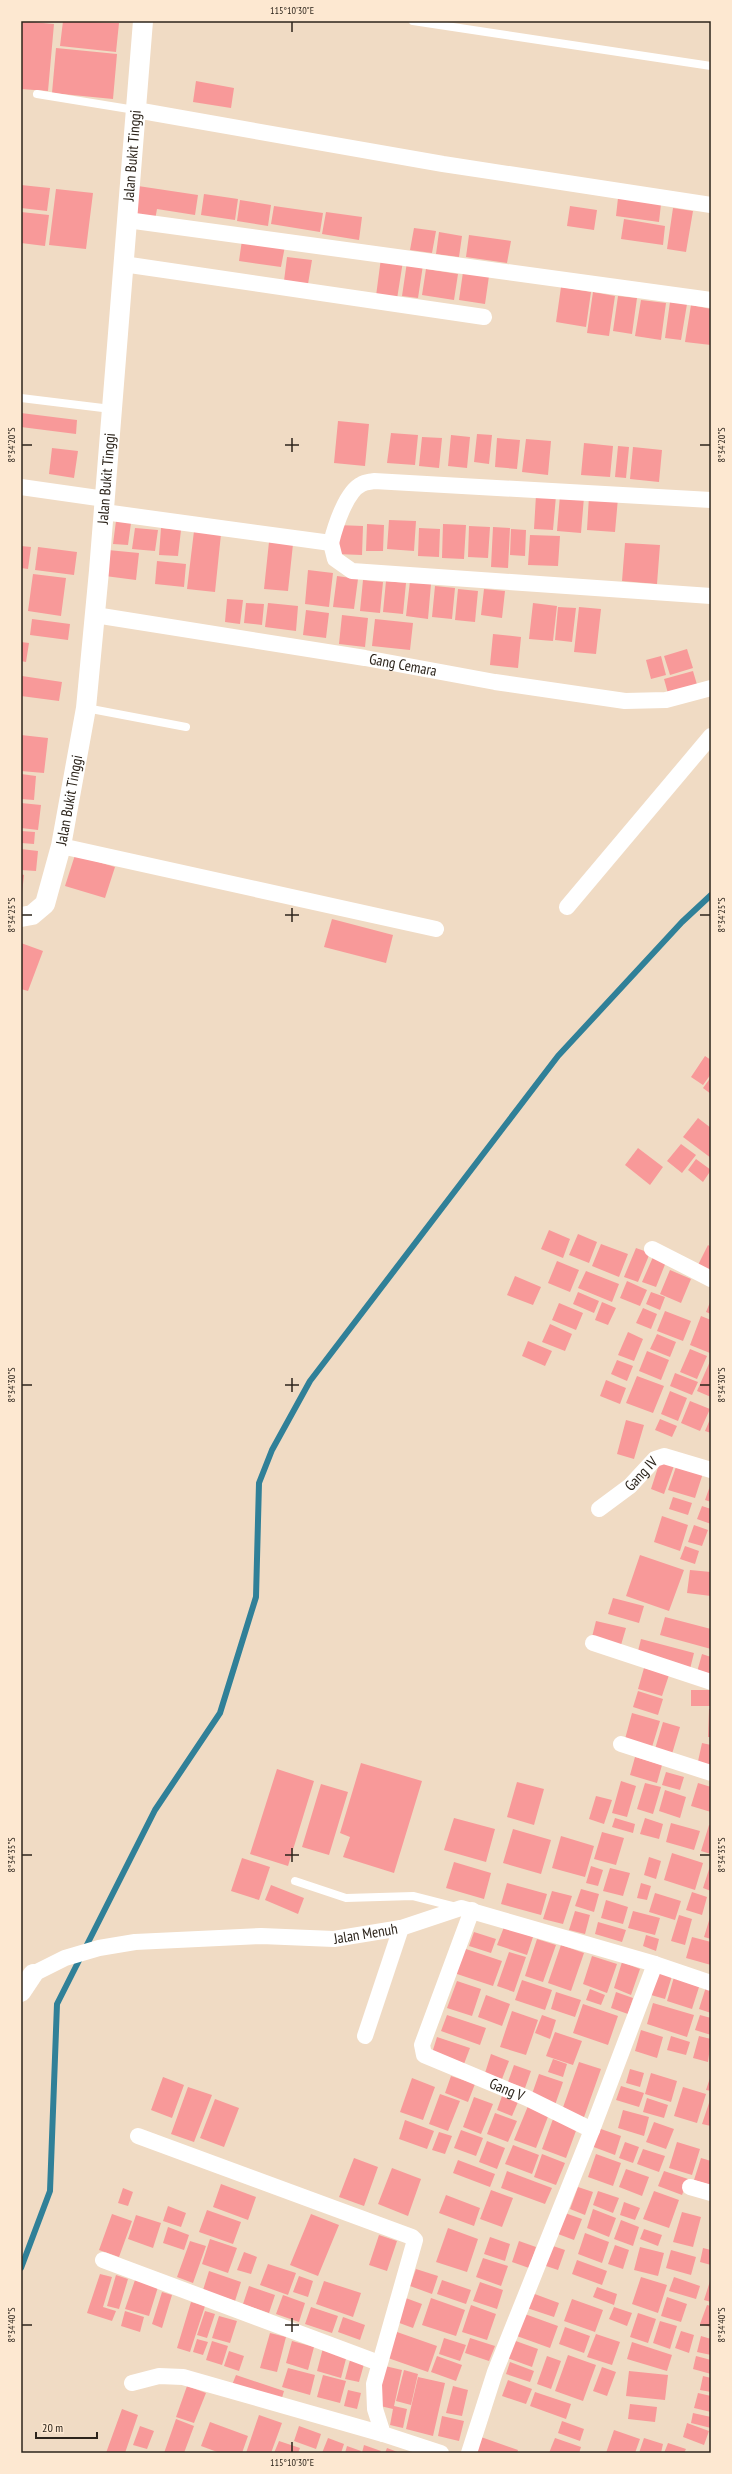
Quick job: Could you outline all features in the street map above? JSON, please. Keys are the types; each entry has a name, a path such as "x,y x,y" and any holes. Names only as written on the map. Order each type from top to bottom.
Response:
{"street":[{"name":"Jalan Bukit Tinggi","path":"21,917 32,915 45,904 61,846 86,708 95,615 143,21"},
{"path":"136,110 443,164 711,205"},
{"path":"127,220 711,300"},
{"path":"123,264 484,317"},
{"path":"711,500 374,481 360,484 353,493 338,517 331,543 335,559 352,571 711,596"},
{"path":"21,487 104,505 331,543"},
{"name":"Gang Cemara","path":"95,615 357,657 495,682 625,701 666,700 711,688"},
{"path":"567,907 711,736"},
{"path":"61,846 436,929"},
{"path":"652,1249 711,1279"},
{"name":"Gang IV","path":"599,1508 630,1486 655,1460 664,1456 711,1470"},
{"path":"593,1643 711,1682"},
{"path":"621,1744 711,1773"},
{"path":"467,1909 655,1964 711,1983"},
{"name":"Jalan Menuh","path":"21,1992 33,1974 65,1958 100,1948 134,1942 170,1942 261,1936 334,1939 401,1928 467,1909"},
{"name":"Gang V","path":"467,1909 422,2051 424,2056 527,2098 592,2130"},
{"path":"365,2036 401,1928"},
{"path":"469,2453 495,2372 592,2130 655,1964"},
{"path":"138,2136 412,2237 416,2240 379,2364 373,2395 383,2434"},
{"path":"690,2187 711,2193"},
{"path":"102,2260 379,2364"},
{"path":"132,2383 159,2376 183,2377 383,2434 441,2453"}],"lane":[{"path":"413,21 711,66"},
{"path":"37,94 136,110"},
{"path":"21,398 112,409"},
{"path":"86,708 186,727"},
{"path":"295,1881 356,1900 396,1895 413,1896 467,1909"}],"building":[{"path":"21,21 54,24 48,91 21,89"},
{"path":"63,21 119,23 116,52 60,46"},
{"path":"56,48 117,54 113,99 52,93"},
{"path":"196,81 234,88 231,108 193,102"},
{"path":"21,185 50,188 47,211 21,208"},
{"path":"138,186 198,195 195,215 157,209 155,220 133,217"},
{"path":"56,189 93,193 86,249 49,245"},
{"path":"204,194 238,199 235,220 201,215"},
{"path":"618,198 661,204 659,222 616,216"},
{"path":"240,200 271,205 268,226 237,221"},
{"path":"274,206 323,213 320,232 271,224"},
{"path":"570,206 597,210 594,230 567,226"},
{"path":"673,208 693,211 686,252 667,249"},
{"path":"21,212 49,215 45,246 21,243"},
{"path":"326,212 362,217 359,240 322,234"},
{"path":"624,219 665,226 663,245 621,239"},
{"path":"414,228 436,231 432,253 410,250"},
{"path":"439,232 462,236 459,257 436,254"},
{"path":"469,235 511,241 507,263 466,257"},
{"path":"242,240 285,246 281,267 239,261"},
{"path":"287,257 312,260 308,284 284,281"},
{"path":"381,258 403,261 397,299 376,296"},
{"path":"407,262 423,265 418,298 402,296"},
{"path":"426,269 458,274 454,300 422,295"},
{"path":"463,272 489,276 485,304 459,300"},
{"path":"561,287 591,292 586,327 556,322"},
{"path":"593,292 615,296 609,336 587,333"},
{"path":"618,296 637,298 632,334 613,331"},
{"path":"641,300 666,303 661,340 635,336"},
{"path":"670,302 687,304 681,340 665,338"},
{"path":"691,305 711,309 711,345 685,342"},
{"path":"21,413 77,420 76,434 21,427"},
{"path":"338,421 369,424 365,466 334,463"},
{"path":"391,433 418,435 415,465 387,463"},
{"path":"477,434 492,435 489,464 474,462"},
{"path":"451,435 470,437 467,468 448,466"},
{"path":"422,437 442,438 439,468 419,466"},
{"path":"497,438 520,440 517,469 495,467"},
{"path":"526,439 551,441 548,475 522,472"},
{"path":"584,443 613,446 610,477 581,475"},
{"path":"618,446 629,447 626,478 615,477"},
{"path":"633,447 662,450 659,482 630,479"},
{"path":"52,448 78,451 74,478 49,474"},
{"path":"536,495 556,496 553,530 534,529"},
{"path":"560,495 584,497 581,533 557,531"},
{"path":"589,496 618,498 615,532 587,530"},
{"path":"389,520 416,521 414,551 387,549"},
{"path":"116,521 131,523 128,545 113,544"},
{"path":"367,524 384,525 383,551 366,551"},
{"path":"443,524 466,525 464,559 442,558"},
{"path":"337,525 363,526 362,555 336,554"},
{"path":"469,526 490,527 488,558 468,557"},
{"path":"493,527 510,528 508,568 491,567"},
{"path":"135,528 158,530 155,551 132,549"},
{"path":"161,528 181,530 178,556 159,555"},
{"path":"419,528 440,529 439,557 418,556"},
{"path":"511,529 526,530 525,556 510,555"},
{"path":"194,531 221,534 215,592 187,589"},
{"path":"530,535 560,536 558,566 528,565"},
{"path":"269,542 293,544 288,591 264,589"},
{"path":"625,543 660,545 657,584 622,581"},
{"path":"21,546 31,547 28,569 21,568"},
{"path":"38,547 77,552 74,575 35,570"},
{"path":"108,550 139,553 136,580 105,576"},
{"path":"157,561 186,564 184,587 155,584"},
{"path":"308,570 333,573 329,607 305,604"},
{"path":"33,574 66,578 61,616 28,611"},
{"path":"337,576 358,579 354,609 333,607"},
{"path":"363,580 383,582 380,613 360,611"},
{"path":"386,581 406,583 403,614 383,612"},
{"path":"410,581 431,584 428,619 406,616"},
{"path":"435,586 455,588 452,619 432,617"},
{"path":"458,589 478,591 475,622 455,620"},
{"path":"484,589 505,591 502,618 481,615"},
{"path":"227,599 243,600 240,624 225,622"},
{"path":"246,603 264,604 262,625 244,623"},
{"path":"268,603 298,606 296,631 265,627"},
{"path":"533,603 557,606 553,641 529,639"},
{"path":"558,607 576,608 572,642 555,640"},
{"path":"579,607 601,609 596,654 574,652"},
{"path":"306,610 329,613 326,638 303,635"},
{"path":"342,615 368,618 365,647 339,644"},
{"path":"32,619 70,624 68,640 30,635"},
{"path":"375,619 413,623 410,650 372,646"},
{"path":"493,634 521,637 518,668 490,665"},
{"path":"21,642 29,643 26,662 21,661"},
{"path":"687,649 693,668 670,675 664,656"},
{"path":"661,656 666,675 651,679 646,660"},
{"path":"693,671 698,688 669,697 664,679"},
{"path":"22,676 62,682 59,701 21,696"},
{"path":"21,735 48,738 44,773 21,771"},
{"path":"21,774 36,776 34,800 21,799"},
{"path":"21,803 41,805 38,830 21,828"},
{"path":"21,831 35,832 34,844 21,843"},
{"path":"21,849 38,851 36,871 21,870"},
{"path":"75,855 115,867 105,898 65,886"},
{"path":"21,874 24,875 22,893 21,893"},
{"path":"332,919 393,935 386,963 324,947"},
{"path":"21,943 43,951 28,991 21,989"},
{"path":"705,1056 711,1060 711,1074 703,1085 691,1077"},
{"path":"711,1077 711,1094 703,1088"},
{"path":"698,1118 711,1128 711,1158 683,1137"},
{"path":"681,1144 696,1155 682,1173 667,1161"},
{"path":"638,1148 663,1167 650,1185 625,1165"},
{"path":"696,1159 711,1170 703,1182 688,1170"},
{"path":"549,1230 570,1239 563,1258 541,1249"},
{"path":"578,1234 597,1242 589,1263 569,1255"},
{"path":"601,1244 628,1254 619,1277 592,1266"},
{"path":"708,1245 711,1247 711,1273 697,1267"},
{"path":"636,1248 650,1253 638,1282 624,1277"},
{"path":"653,1257 666,1262 656,1287 642,1282"},
{"path":"557,1261 579,1270 570,1292 548,1283"},
{"path":"670,1270 691,1279 681,1303 660,1294"},
{"path":"586,1271 619,1284 612,1302 578,1288"},
{"path":"515,1276 541,1287 533,1305 507,1295"},
{"path":"627,1281 647,1290 640,1306 620,1298"},
{"path":"578,1292 599,1301 594,1313 573,1304"},
{"path":"651,1292 665,1297 660,1310 646,1304"},
{"path":"711,1300 711,1314 706,1312"},
{"path":"602,1302 616,1308 608,1325 595,1320"},
{"path":"559,1303 583,1313 576,1330 552,1320"},
{"path":"643,1308 657,1314 651,1329 636,1323"},
{"path":"665,1311 691,1321 683,1341 657,1331"},
{"path":"701,1316 711,1320 710,1353 690,1345"},
{"path":"550,1324 572,1334 565,1351 542,1342"},
{"path":"628,1332 643,1339 634,1361 618,1355"},
{"path":"657,1334 676,1342 670,1357 650,1349"},
{"path":"528,1341 552,1351 545,1366 522,1356"},
{"path":"690,1349 707,1356 697,1379 680,1372"},
{"path":"647,1351 669,1360 661,1380 639,1371"},
{"path":"711,1359 711,1397 697,1391"},
{"path":"617,1360 633,1366 627,1381 611,1374"},
{"path":"675,1373 698,1382 692,1395 670,1386"},
{"path":"637,1376 664,1386 653,1413 626,1403"},
{"path":"606,1380 626,1388 620,1404 600,1396"},
{"path":"670,1391 687,1398 678,1421 661,1414"},
{"path":"690,1401 710,1409 700,1431 681,1423"},
{"path":"711,1417 711,1433 705,1431"},
{"path":"660,1419 677,1426 672,1437 655,1430"},
{"path":"626,1420 644,1425 634,1459 617,1454"},
{"path":"661,1458 675,1463 664,1494 651,1489"},
{"path":"678,1461 704,1470 695,1498 668,1490"},
{"path":"710,1486 711,1487 711,1502 705,1500"},
{"path":"673,1497 692,1503 688,1515 669,1509"},
{"path":"702,1506 711,1509 711,1524 697,1519"},
{"path":"662,1516 688,1525 680,1551 654,1542"},
{"path":"694,1525 708,1530 702,1546 688,1542"},
{"path":"685,1546 699,1551 695,1564 680,1559"},
{"path":"640,1555 684,1570 669,1611 626,1596"},
{"path":"690,1570 711,1572 711,1596 687,1593"},
{"path":"613,1598 644,1606 639,1623 608,1614"},
{"path":"665,1617 711,1629 711,1649 660,1635"},
{"path":"596,1621 626,1628 621,1645 592,1637"},
{"path":"641,1639 694,1653 690,1669 637,1655"},
{"path":"702,1654 711,1657 711,1675 697,1672"},
{"path":"644,1668 669,1675 662,1696 638,1689"},
{"path":"691,1690 711,1690 711,1706 691,1706"},
{"path":"638,1691 663,1699 658,1715 633,1707"},
{"path":"709,1709 711,1709 711,1737 708,1737"},
{"path":"632,1713 660,1721 652,1747 625,1739"},
{"path":"663,1722 680,1727 672,1754 655,1749"},
{"path":"702,1743 711,1745 711,1769 697,1766"},
{"path":"635,1757 662,1765 657,1783 630,1775"},
{"path":"361,1763 422,1781 394,1873 343,1857 350,1837 340,1833"},
{"path":"277,1769 314,1781 288,1866 250,1854"},
{"path":"666,1772 684,1777 680,1790 662,1785"},
{"path":"621,1781 636,1786 627,1817 612,1813"},
{"path":"517,1782 544,1789 534,1825 507,1817"},
{"path":"645,1783 661,1787 653,1814 637,1809"},
{"path":"698,1783 711,1787 711,1812 691,1806"},
{"path":"321,1784 348,1792 329,1855 302,1847"},
{"path":"665,1790 686,1797 680,1818 659,1811"},
{"path":"596,1796 612,1800 604,1824 589,1819"},
{"path":"454,1818 495,1829 486,1862 444,1850"},
{"path":"615,1818 635,1824 633,1833 612,1827"},
{"path":"645,1818 663,1824 659,1839 640,1834"},
{"path":"671,1823 700,1831 694,1850 666,1842"},
{"path":"709,1825 711,1826 711,1854 701,1851"},
{"path":"513,1829 551,1840 541,1874 503,1863"},
{"path":"602,1832 624,1838 616,1865 594,1859"},
{"path":"561,1836 594,1846 585,1877 552,1868"},
{"path":"672,1853 703,1863 695,1890 664,1880"},
{"path":"649,1857 661,1861 656,1879 644,1875"},
{"path":"242,1858 270,1867 259,1900 231,1891"},
{"path":"454,1862 491,1873 484,1899 446,1888"},
{"path":"711,1863 711,1891 703,1888"},
{"path":"591,1866 603,1870 598,1886 586,1883"},
{"path":"610,1868 630,1873 623,1896 603,1891"},
{"path":"507,1883 547,1894 541,1915 501,1904"},
{"path":"641,1883 651,1886 647,1900 637,1898"},
{"path":"271,1885 304,1898 298,1914 265,1900"},
{"path":"581,1889 599,1894 594,1912 575,1906"},
{"path":"552,1891 572,1896 563,1924 543,1919"},
{"path":"692,1892 707,1897 702,1915 686,1910"},
{"path":"655,1893 681,1901 675,1920 649,1912"},
{"path":"606,1900 628,1907 623,1924 601,1918"},
{"path":"575,1911 590,1915 585,1934 569,1930"},
{"path":"633,1911 660,1918 655,1935 628,1928"},
{"path":"711,1914 711,1939 704,1937"},
{"path":"679,1915 692,1919 685,1945 671,1941"},
{"path":"598,1922 626,1930 622,1942 595,1934"},
{"path":"504,1927 533,1937 527,1955 497,1945"},
{"path":"474,1932 496,1939 491,1953 469,1946"},
{"path":"646,1935 659,1939 656,1951 643,1946"},
{"path":"692,1937 711,1942 711,1965 686,1958"},
{"path":"537,1939 556,1945 543,1982 525,1976"},
{"path":"561,1945 584,1953 571,1991 548,1983"},
{"path":"463,1948 502,1961 493,1986 454,1973"},
{"path":"509,1952 526,1957 514,1992 497,1986"},
{"path":"592,1956 617,1964 607,1993 583,1984"},
{"path":"622,1962 640,1969 631,1995 614,1988"},
{"path":"658,1972 672,1976 665,1999 651,1995"},
{"path":"674,1977 700,1984 692,2009 667,2001"},
{"path":"522,1980 552,1990 545,2010 515,2000"},
{"path":"457,1981 481,1989 472,2016 447,2008"},
{"path":"706,1987 711,1989 711,2013 699,2009"},
{"path":"590,1989 605,1995 601,2005 586,2000"},
{"path":"556,1992 581,2000 575,2017 551,2009"},
{"path":"616,1992 633,1998 628,2014 611,2008"},
{"path":"486,1995 510,2004 502,2026 478,2017"},
{"path":"653,2003 694,2015 687,2037 647,2024"},
{"path":"583,2004 618,2016 608,2045 573,2033"},
{"path":"512,2011 538,2020 526,2055 500,2047"},
{"path":"447,2015 486,2028 480,2045 441,2031"},
{"path":"542,2015 556,2020 550,2039 535,2033"},
{"path":"700,2015 711,2018 711,2035 695,2030"},
{"path":"641,2030 663,2037 657,2058 635,2051"},
{"path":"555,2032 582,2041 573,2065 546,2056"},
{"path":"671,2036 690,2042 686,2055 667,2050"},
{"path":"699,2036 711,2039 708,2062 693,2058"},
{"path":"437,2037 470,2048 464,2064 432,2053"},
{"path":"491,2054 509,2061 502,2079 485,2073"},
{"path":"553,2059 567,2064 563,2077 548,2072"},
{"path":"579,2062 601,2069 583,2120 561,2113"},
{"path":"514,2065 531,2071 525,2088 508,2082"},
{"path":"630,2069 644,2073 640,2087 626,2083"},
{"path":"651,2073 677,2081 671,2102 645,2094"},
{"path":"539,2074 563,2082 555,2105 531,2097"},
{"path":"711,2075 711,2091 706,2090"},
{"path":"451,2076 475,2084 468,2102 445,2093"},
{"path":"163,2077 184,2085 172,2118 151,2110"},
{"path":"412,2078 435,2087 423,2120 400,2112"},
{"path":"621,2086 644,2093 639,2107 616,2100"},
{"path":"188,2087 212,2095 194,2142 171,2134"},
{"path":"683,2087 706,2094 697,2123 674,2116"},
{"path":"440,2094 460,2101 448,2131 429,2124"},
{"path":"502,2096 518,2102 512,2116 497,2110"},
{"path":"474,2097 493,2104 481,2134 463,2127"},
{"path":"711,2097 711,2126 702,2124"},
{"path":"647,2098 668,2105 664,2118 643,2112"},
{"path":"215,2099 239,2108 224,2147 200,2138"},
{"path":"528,2106 549,2114 536,2148 514,2140"},
{"path":"623,2110 649,2117 644,2136 618,2128"},
{"path":"495,2113 517,2121 508,2142 487,2134"},
{"path":"553,2119 577,2128 566,2158 542,2149"},
{"path":"405,2120 434,2131 427,2149 399,2139"},
{"path":"654,2122 674,2129 666,2149 646,2142"},
{"path":"598,2128 621,2136 615,2155 591,2146"},
{"path":"461,2130 483,2138 476,2156 454,2148"},
{"path":"439,2132 452,2136 445,2154 432,2150"},
{"path":"487,2141 505,2148 497,2169 479,2162"},
{"path":"625,2142 639,2147 633,2163 619,2158"},
{"path":"677,2142 700,2149 692,2175 669,2168"},
{"path":"513,2145 539,2155 532,2174 505,2164"},
{"path":"643,2149 665,2156 659,2172 637,2164"},
{"path":"542,2154 565,2163 556,2185 534,2177"},
{"path":"596,2154 621,2163 613,2186 588,2177"},
{"path":"354,2158 378,2167 364,2206 339,2197"},
{"path":"701,2158 711,2161 711,2185 694,2180"},
{"path":"458,2160 495,2174 490,2187 453,2173"},
{"path":"392,2168 421,2179 408,2216 378,2204"},
{"path":"626,2169 649,2177 642,2196 619,2187"},
{"path":"507,2171 552,2188 545,2204 501,2188"},
{"path":"664,2171 688,2179 682,2195 658,2186"},
{"path":"221,2184 256,2197 248,2220 213,2207"},
{"path":"578,2187 593,2192 585,2215 570,2209"},
{"path":"123,2188 133,2192 128,2206 118,2203"},
{"path":"491,2190 513,2198 502,2227 480,2219"},
{"path":"598,2191 619,2198 613,2213 593,2205"},
{"path":"654,2191 679,2200 669,2228 643,2219"},
{"path":"446,2195 480,2208 474,2226 439,2213"},
{"path":"624,2202 640,2208 635,2220 620,2215"},
{"path":"168,2206 186,2213 181,2227 163,2221"},
{"path":"593,2209 616,2218 609,2237 587,2228"},
{"path":"207,2210 241,2222 233,2244 199,2232"},
{"path":"682,2212 701,2217 693,2247 673,2242"},
{"path":"565,2213 582,2219 574,2240 558,2234"},
{"path":"112,2214 132,2221 119,2257 99,2250"},
{"path":"311,2214 339,2225 318,2276 290,2265"},
{"path":"136,2215 161,2223 153,2248 128,2239"},
{"path":"621,2220 639,2227 633,2246 614,2239"},
{"path":"168,2227 189,2235 184,2250 163,2243"},
{"path":"448,2228 478,2239 467,2272 436,2262"},
{"path":"644,2229 662,2235 658,2246 640,2239"},
{"path":"585,2233 609,2242 602,2263 578,2254"},
{"path":"379,2235 397,2241 387,2271 369,2265"},
{"path":"490,2237 510,2244 505,2261 484,2254"},
{"path":"210,2239 237,2248 228,2273 202,2264"},
{"path":"190,2241 206,2246 193,2283 177,2277"},
{"path":"519,2241 536,2247 529,2268 512,2262"},
{"path":"550,2245 565,2250 558,2270 543,2265"},
{"path":"615,2245 629,2250 623,2269 608,2264"},
{"path":"640,2247 664,2253 658,2276 634,2270"},
{"path":"703,2248 711,2250 711,2265 700,2262"},
{"path":"671,2250 696,2257 691,2275 666,2268"},
{"path":"244,2252 257,2257 251,2274 237,2270"},
{"path":"483,2258 508,2266 501,2286 476,2277"},
{"path":"577,2260 607,2271 602,2285 572,2274"},
{"path":"268,2264 296,2273 288,2295 260,2285"},
{"path":"416,2269 438,2276 432,2294 410,2286"},
{"path":"209,2271 241,2282 235,2301 203,2290"},
{"path":"100,2274 112,2277 103,2307 116,2311 112,2321 87,2313"},
{"path":"116,2275 128,2279 119,2309 107,2306"},
{"path":"299,2276 313,2281 308,2297 293,2292"},
{"path":"641,2277 667,2285 658,2313 632,2304"},
{"path":"674,2277 700,2286 696,2299 669,2291"},
{"path":"711,2278 711,2302 704,2300"},
{"path":"135,2280 158,2287 149,2316 125,2309"},
{"path":"442,2280 471,2290 466,2304 437,2294"},
{"path":"324,2281 361,2293 353,2317 316,2304"},
{"path":"480,2282 503,2290 497,2309 473,2301"},
{"path":"249,2286 275,2295 269,2313 243,2304"},
{"path":"597,2287 617,2294 614,2305 593,2297"},
{"path":"162,2292 172,2295 162,2328 152,2324"},
{"path":"532,2293 559,2303 554,2317 527,2308"},
{"path":"283,2295 305,2303 299,2322 276,2314"},
{"path":"403,2297 422,2304 413,2328 394,2321"},
{"path":"667,2297 687,2304 681,2322 661,2316"},
{"path":"431,2298 465,2310 456,2336 422,2325"},
{"path":"572,2299 603,2310 595,2332 564,2321"},
{"path":"191,2302 205,2306 190,2352 177,2348"},
{"path":"471,2305 496,2314 487,2340 462,2332"},
{"path":"707,2305 711,2306 711,2327 700,2324"},
{"path":"311,2307 338,2316 332,2333 305,2324"},
{"path":"614,2307 632,2313 627,2326 609,2319"},
{"path":"125,2311 144,2317 140,2332 121,2326"},
{"path":"205,2311 215,2314 207,2338 197,2335"},
{"path":"522,2313 558,2326 550,2348 514,2335"},
{"path":"638,2313 656,2319 648,2343 630,2337"},
{"path":"219,2316 237,2321 230,2343 212,2338"},
{"path":"343,2317 365,2325 360,2340 338,2332"},
{"path":"660,2321 677,2326 670,2349 653,2343"},
{"path":"565,2327 590,2336 584,2353 559,2344"},
{"path":"681,2331 694,2335 689,2353 675,2348"},
{"path":"397,2332 437,2346 428,2372 388,2358"},
{"path":"270,2333 286,2337 277,2372 260,2368"},
{"path":"596,2334 620,2342 612,2365 587,2357"},
{"path":"701,2336 711,2339 711,2355 697,2352"},
{"path":"444,2338 466,2345 460,2361 439,2354"},
{"path":"470,2338 495,2346 489,2361 465,2353"},
{"path":"197,2339 208,2342 203,2355 193,2352"},
{"path":"513,2340 538,2349 532,2367 507,2358"},
{"path":"212,2341 228,2346 222,2365 206,2360"},
{"path":"292,2341 314,2347 308,2370 286,2363"},
{"path":"632,2342 672,2355 667,2371 627,2359"},
{"path":"323,2348 347,2355 341,2378 317,2371"},
{"path":"229,2351 244,2356 239,2371 224,2366"},
{"path":"568,2355 596,2365 583,2401 555,2391"},
{"path":"437,2356 462,2365 456,2381 431,2372"},
{"path":"547,2356 561,2361 551,2389 537,2384"},
{"path":"696,2356 711,2360 711,2374 693,2369"},
{"path":"350,2360 364,2364 359,2382 345,2379"},
{"path":"510,2362 534,2371 530,2382 506,2374"},
{"path":"385,2366 402,2370 394,2406 407,2409 403,2428 390,2425 393,2409 376,2405"},
{"path":"602,2367 616,2372 607,2396 593,2391"},
{"path":"288,2368 315,2375 310,2395 282,2387"},
{"path":"404,2370 418,2374 411,2405 396,2401"},
{"path":"629,2371 668,2375 665,2400 626,2396"},
{"path":"236,2375 284,2391 281,2401 232,2385"},
{"path":"323,2375 346,2381 340,2403 317,2397"},
{"path":"703,2376 711,2378 711,2392 700,2390"},
{"path":"418,2377 445,2383 433,2436 406,2429"},
{"path":"508,2380 532,2389 526,2404 502,2396"},
{"path":"187,2386 206,2393 194,2423 176,2417"},
{"path":"453,2386 468,2390 462,2416 446,2413"},
{"path":"348,2390 361,2393 357,2409 344,2406"},
{"path":"535,2392 571,2404 566,2419 530,2406"},
{"path":"698,2393 711,2396 711,2412 694,2408"},
{"path":"630,2404 657,2407 655,2422 628,2419"},
{"path":"122,2409 138,2415 125,2453 106,2453"},
{"path":"693,2413 711,2417 711,2428 691,2423"},
{"path":"259,2415 282,2423 271,2453 246,2453"},
{"path":"442,2416 464,2421 459,2441 438,2436"},
{"path":"176,2419 194,2426 184,2453 164,2453"},
{"path":"562,2421 584,2429 580,2441 558,2433"},
{"path":"210,2422 248,2436 242,2453 220,2453 201,2446"},
{"path":"687,2423 709,2431 704,2445 683,2437"},
{"path":"140,2426 154,2431 147,2449 133,2445"},
{"path":"299,2426 321,2434 316,2449 294,2441"},
{"path":"614,2430 640,2439 635,2453 606,2453"},
{"path":"481,2437 518,2450 517,2453 475,2453"},
{"path":"328,2438 344,2444 341,2453 322,2453"},
{"path":"555,2438 581,2447 579,2453 549,2453"},
{"path":"644,2438 663,2444 661,2453 639,2453"},
{"path":"279,2441 300,2448 298,2453 274,2453"},
{"path":"668,2443 686,2449 684,2453 664,2453"},
{"path":"364,2445 381,2451 380,2453 362,2453"},
{"path":"347,2446 361,2451 360,2453 345,2453"},
{"path":"387,2448 400,2453 385,2453"}],"waterway":[{"path":"21,2268 50,2191 57,2004 155,1810 220,1713 256,1597 259,1483 272,1450 310,1381 558,1056 682,922 711,895"}]}
